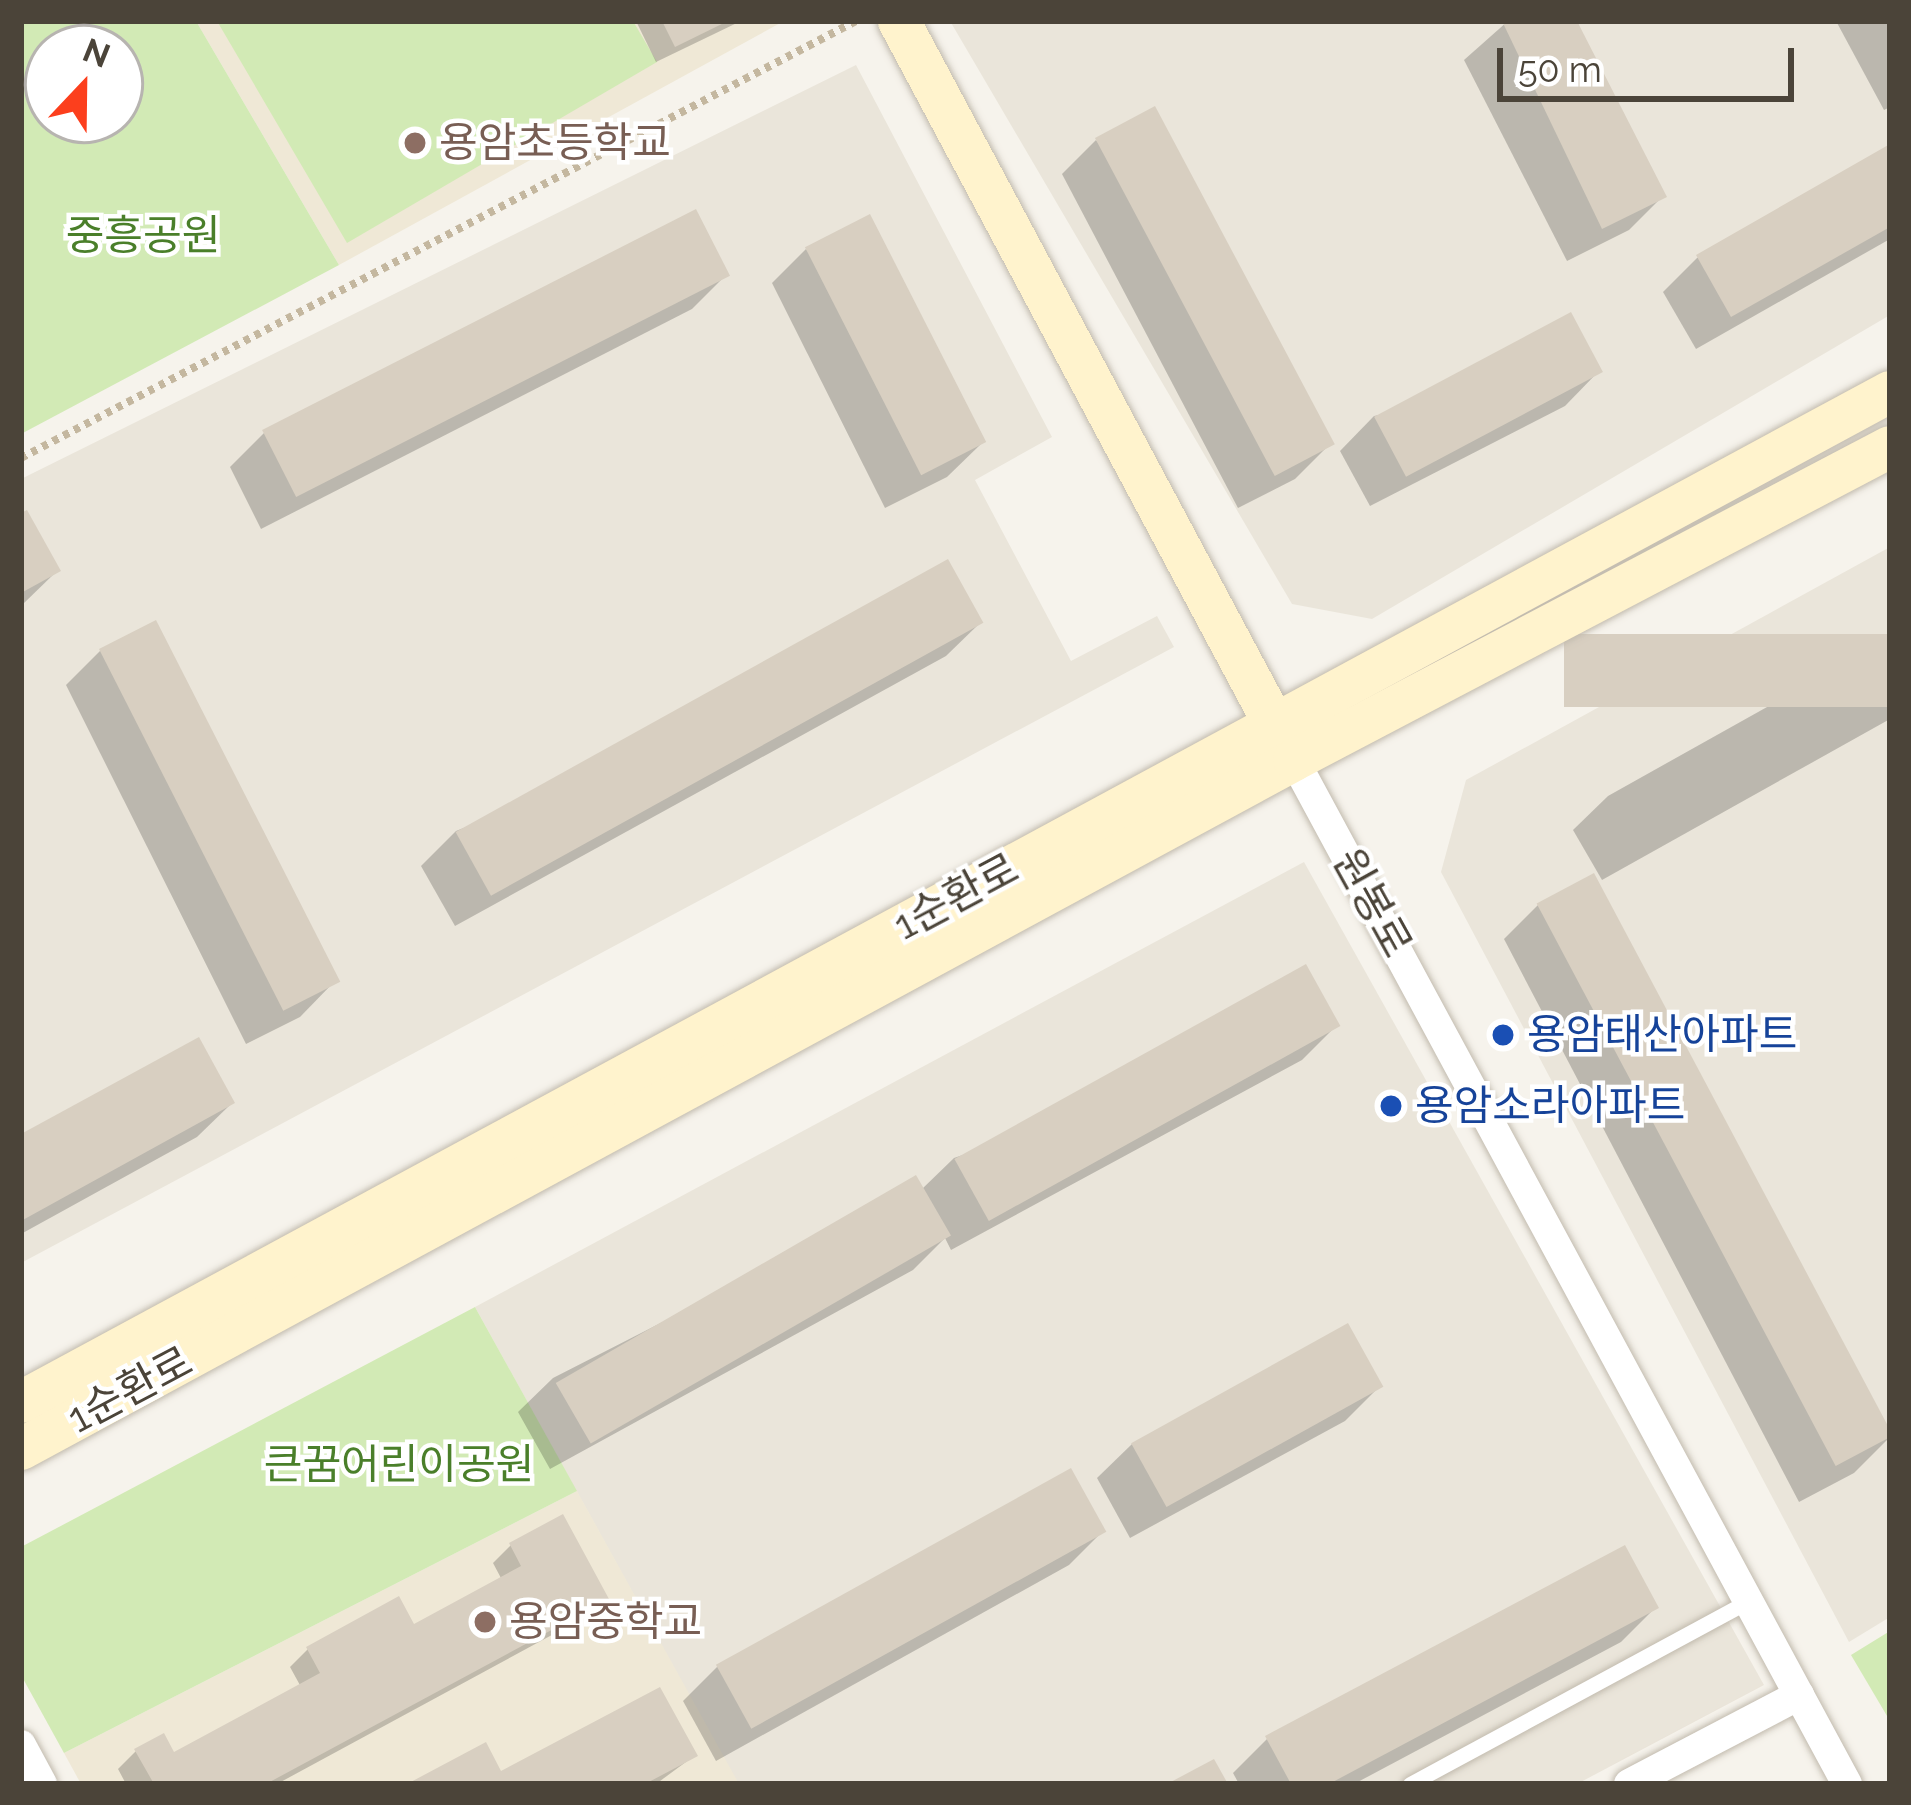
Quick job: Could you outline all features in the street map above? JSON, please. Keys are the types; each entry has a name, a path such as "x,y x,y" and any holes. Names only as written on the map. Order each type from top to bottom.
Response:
{"street":[{"name":"원봉로","path":"899,21 1847,1784"},
{"name":"1순환로","path":"21,1449 1284,742 1890,392"},
{"name":"1순환로","path":"21,1402 1284,742 1890,447"},
{"path":"1629,1784 1799,1695"},
{"path":"21,1745 42,1784"}],"lane":[{"path":"1410,1784 1748,1601"}],"path":[{"path":"21,458 856,21"}],"shaded area":[{"name":"용암초등학교","path":"196,21 784,21 339,265"},
{"path":"950,21 1890,21 1890,315 1372,619 1292,604"},
{"path":"856,65 1052,437 975,480 1071,661 1157,616 1174,647 21,1263 21,479"},
{"path":"1890,547 1890,1617 1849,1642 1441,872 1466,780"},
{"path":"1304,862 1764,1685 1577,1784 738,1784 475,1307"},
{"name":"용암중학교","path":"577,1491 739,1784 81,1784 64,1753"}],"green space":[{"name":"중흥공원","path":"21,21 196,21 339,265 21,434"},
{"name":"용암초등학교","path":"217,21 633,21 657,62 347,243"},
{"name":"큰꿈어린이공원","path":"475,1307 577,1491 64,1753 21,1675 21,1547"},
{"path":"1890,1631 1890,1721 1851,1655"}],"building":[{"path":"662,21 728,21 675,47"},
{"path":"1502,21 1577,21 1667,197 1602,229"},
{"path":"1155,106 1335,444 1275,476 1095,138"},
{"path":"1890,144 1890,227 1731,317 1696,255"},
{"path":"696,209 730,276 296,497 262,430"},
{"path":"870,214 986,442 921,475 805,247"},
{"path":"1571,312 1603,372 1406,477 1374,417"},
{"path":"27,510 61,571 21,593 21,513"},
{"path":"948,559 983,623 491,896 456,832"},
{"path":"156,620 340,982 283,1011 99,649"},
{"path":"1564,634 1890,634 1890,707 1564,707"},
{"path":"1594,873 1890,1430 1890,1437 1836,1466 1537,904"},
{"path":"1306,964 1340,1026 989,1221 954,1159"},
{"path":"199,1037 235,1103 21,1221 21,1134"},
{"path":"916,1175 951,1236 591,1444 556,1383"},
{"path":"1348,1323 1383,1387 1166,1507 1131,1443"},
{"path":"1071,1468 1106,1532 751,1729 716,1665"},
{"path":"563,1514 609,1599 266,1784 154,1784 134,1749 164,1733 174,1752 320,1673 306,1647 399,1596 414,1624 521,1566 509,1543"},
{"path":"1625,1545 1659,1608 1329,1784 1291,1784 1265,1736"},
{"path":"660,1687 698,1756 645,1784 407,1784 486,1742 501,1771"},
{"path":"1214,1759 1228,1784 1167,1784"}],"place":[{"name":"용암초등학교","path":"415,143"},
{"name":"용암태산아파트","path":"1503,1035"},
{"name":"용암소라아파트","path":"1391,1106"},
{"name":"용암중학교","path":"485,1622"}]}
